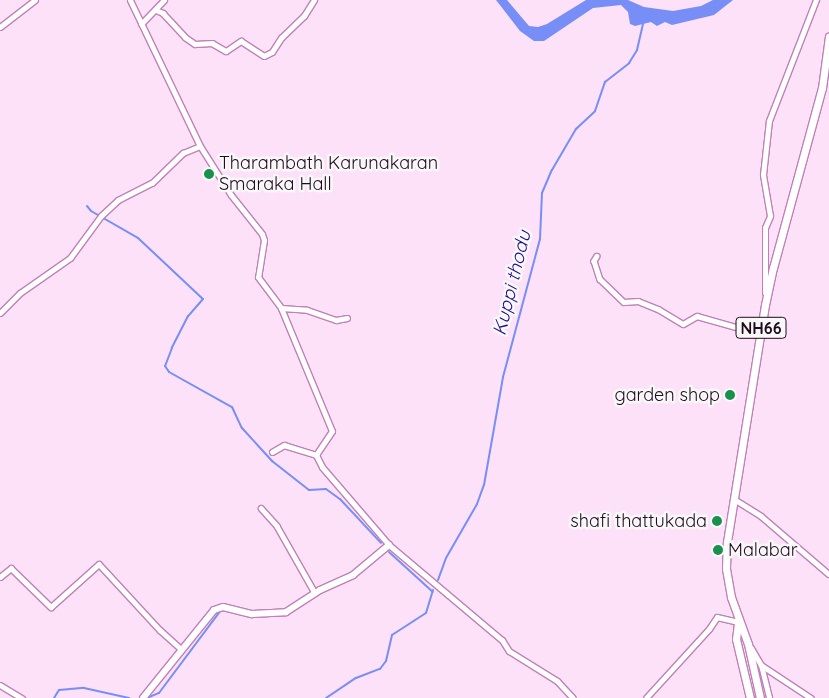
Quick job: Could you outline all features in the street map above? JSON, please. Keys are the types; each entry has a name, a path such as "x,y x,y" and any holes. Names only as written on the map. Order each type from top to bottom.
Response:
{"highway":[{"name":"NH66","path":"760,698 748,644 738,622 731,597 726,568 727,542 760,334 773,268 822,88 829,36"},
{"name":"NH66","path":"738,622 736,639 750,698"}],"main road":[{"path":"143,698 214,610 223,607 252,614 286,612 315,593 353,575 389,545"}],"street":[{"path":"0,27 35,0"},
{"path":"130,0 200,146 231,194 262,234 264,240 258,277 281,308 332,431 316,455"},
{"path":"141,24 164,0"},
{"path":"156,10 163,14 185,37 195,44 212,43 223,52 241,41 264,56 272,52 304,16 314,0"},
{"path":"766,305 765,228 770,216 763,174 769,121 816,0"},
{"path":"0,313 20,293 70,258 101,216 118,200 152,183 183,153 200,146"},
{"path":"597,256 594,261 600,279 624,302 638,301 658,309 683,324 697,316 760,334"},
{"path":"281,308 307,310 336,320 347,318"},
{"path":"272,452 284,445 316,455 322,467 389,545 502,640 509,651 557,681 573,698"},
{"path":"734,499 761,516 829,574"},
{"path":"261,508 277,526 315,593"},
{"path":"0,576 11,568 51,607 99,564 160,630 181,649"},
{"path":"646,698 709,629 716,617 738,622"},
{"path":"748,644 761,665 769,698"},
{"path":"761,665 811,698"},
{"path":"0,685 22,698"}],"water":[{"path":"496,0 507,0 529,26 538,27 547,24 586,0 628,0 644,7 673,11 701,6 713,0 733,0 714,15 672,25 665,22 657,26 651,22 635,26 630,24 628,12 621,5 593,8 544,41 534,41 520,31"}],"waterway":[{"name":"Kuppi thodu","path":"438,580 446,558 477,504 484,485 503,377 540,239 542,193 552,170 576,129 595,111 605,82 629,63 637,50 644,20"},
{"path":"87,206 91,211 138,238 203,299 188,316 172,348 165,366 169,372 232,407 242,428 272,461 309,490 326,489 340,499 381,543"},
{"path":"389,552 433,592"},
{"path":"326,698 356,678 380,669 386,661 392,635 426,613 433,590"},
{"path":"147,698 159,693 221,610"},
{"path":"54,698 59,690 84,688 129,698"}],"place":[{"name":"Tharambath Karunakaran Smaraka Hall","path":"209,174"},
{"name":"garden shop","path":"730,395"},
{"name":"shafi thattukada","path":"717,521"},
{"name":"Malabar","path":"718,550"}]}
